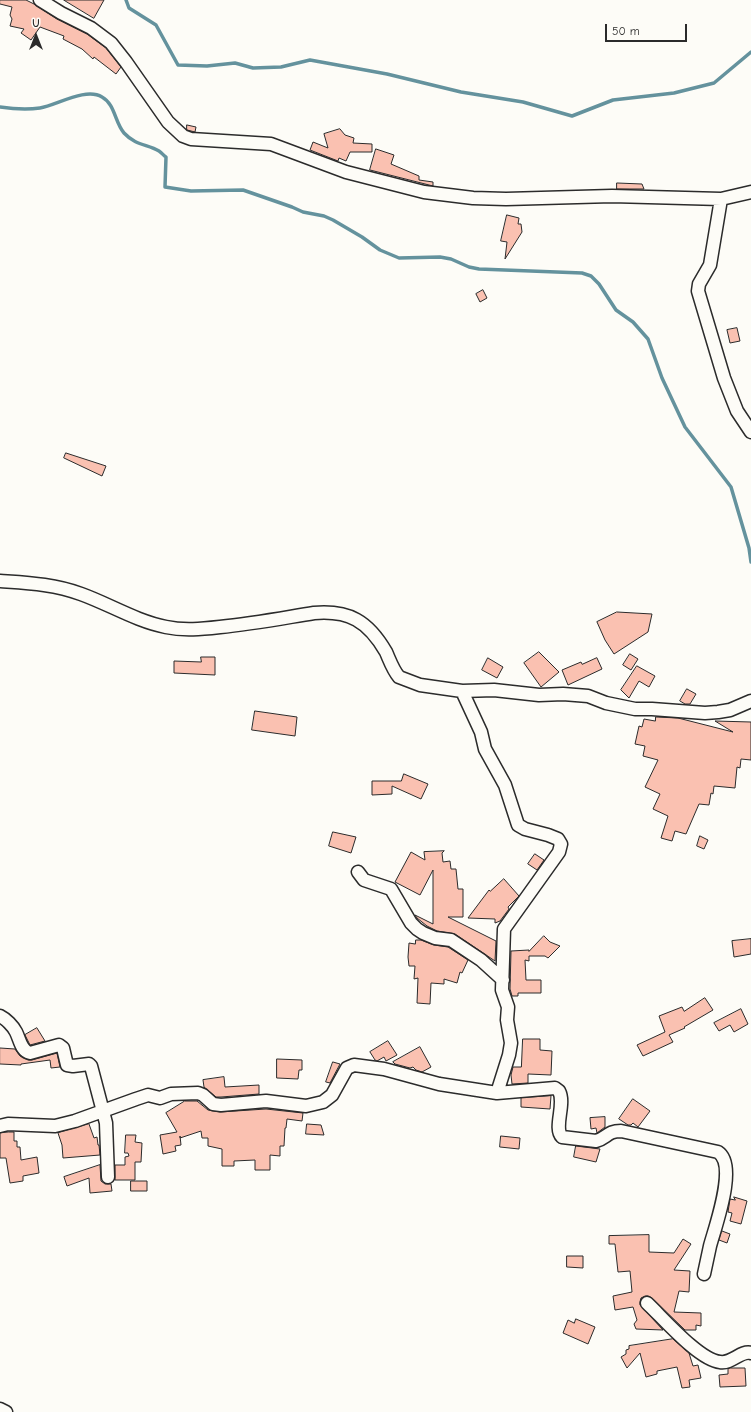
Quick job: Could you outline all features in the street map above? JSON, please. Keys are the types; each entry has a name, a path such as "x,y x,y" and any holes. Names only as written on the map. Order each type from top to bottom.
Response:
{"street":[{"path":"40,0 61,13 91,28 111,43 168,122 183,136 191,139 271,144 346,172 424,192 473,198 506,199 612,196 721,199 751,192"},
{"path":"721,199 710,265 699,284 698,291 724,378 737,411 751,432"},
{"path":"0,581 44,584 80,594 137,618 165,627 180,629 241,625 319,613 344,614 358,621 371,632 385,652 399,677 420,685 462,691 494,690 539,695 588,696 606,703 635,709 705,713 730,710 751,701"},
{"path":"462,691 481,732 484,750 505,785 518,825 525,829 554,837 559,840 561,844 559,852 504,929 502,990 508,1007 507,1020 511,1043 509,1055 497,1093"},
{"path":"358,872 364,880 388,887 392,890 408,918 417,929 435,938 451,940 481,960 503,980"},
{"path":"0,1016 4,1018 16,1032 23,1048 27,1052 30,1053 59,1045 63,1048 67,1066 90,1065 104,1111 106,1123 108,1177"},
{"path":"0,1126 8,1124 55,1126 104,1111 142,1096 150,1095 160,1098 171,1094 200,1094 213,1104 221,1105 266,1101 306,1106 326,1101 338,1086 347,1068 354,1065 384,1069 440,1084 497,1093 551,1088 561,1093 562,1101 559,1131 562,1137 596,1141 600,1140 611,1132 621,1131 718,1152 722,1155 725,1164 725,1187 704,1274"},
{"path":"647,1303 687,1342 710,1360 724,1362 730,1361 745,1352 751,1353"},
{"path":"0,1409 6,1412"}],"building":[{"path":"0,0 26,0 34,4 57,19 87,34 106,48 121,67 116,74 94,57 93,59 82,49 63,39 64,36 40,27 31,40 21,33 24,29 10,26 12,19 10,15 12,7 0,4"},
{"path":"64,0 104,0 94,18"},
{"path":"187,125 196,127 195,132 187,130"},
{"path":"340,129 345,135 354,138 353,143 372,144 372,152 350,152 346,161 339,158 338,161 310,150 313,142 328,148 324,134"},
{"path":"376,149 394,155 391,164 419,176 419,180 433,182 433,186 370,170"},
{"path":"617,183 642,184 644,189 617,189"},
{"path":"507,215 519,218 518,224 521,224 522,232 505,259 507,242 501,241"},
{"path":"483,290 487,298 480,302 476,294"},
{"path":"737,328 740,341 730,343 727,330"},
{"path":"66,453 106,466 102,476 64,458"},
{"path":"617,612 652,614 648,632 614,654 605,640 597,622"},
{"path":"539,652 559,672 541,687 524,663"},
{"path":"630,654 638,659 631,670 623,665"},
{"path":"201,657 215,657 215,675 174,673 174,661 201,662"},
{"path":"488,658 503,667 497,678 482,670"},
{"path":"597,658 602,669 568,685 562,670 581,662 582,664"},
{"path":"637,666 655,676 649,687 639,681 629,698 621,690"},
{"path":"687,689 696,694 690,704 685,704 680,701"},
{"path":"255,711 297,717 295,736 252,730"},
{"path":"656,717 678,718 733,732 715,721 751,722 751,760 741,759 740,768 737,767 735,788 714,786 709,805 699,804 686,834 675,831 672,841 661,838 668,816 653,809 660,794 645,787 658,760 643,756 645,746 635,744 639,726 642,727 644,719 655,721"},
{"path":"404,774 428,784 421,799 392,786 392,794 372,795 372,781 401,781"},
{"path":"333,832 356,837 351,853 329,846"},
{"path":"700,836 708,840 704,849 697,846"},
{"path":"444,851 442,853 443,862 450,861 451,869 456,869 458,889 463,889 463,917 448,917 496,941 495,961 455,934 437,931 427,926 417,918 415,915 433,924 433,870 420,895 395,882 411,852 425,860 424,852"},
{"path":"535,854 544,860 537,870 528,864"},
{"path":"504,879 519,896 508,907 509,909 500,921 495,923 495,919 468,918 489,890 490,891"},
{"path":"544,936 550,942 560,946 548,958 545,956 529,956 529,961 525,960 526,980 541,980 541,993 518,993 518,996 512,996 510,989 511,951 529,951"},
{"path":"751,939 751,954 734,957 732,941"},
{"path":"416,940 448,947 468,960 462,973 460,972 457,983 444,979 444,984 431,983 430,1004 417,1003 418,978 414,979 415,966 409,966 408,957 409,943 415,944"},
{"path":"705,998 713,1010 684,1027 685,1028 669,1035 673,1042 643,1056 637,1045 665,1032 659,1016 682,1007 684,1011"},
{"path":"741,1009 748,1024 734,1032 730,1025 719,1031 714,1023"},
{"path":"37,1028 45,1041 30,1045 25,1035"},
{"path":"523,1039 540,1039 540,1050 552,1051 551,1075 528,1074 528,1083 512,1084 511,1075 513,1067 521,1067"},
{"path":"388,1041 397,1055 386,1061 384,1057 377,1061 375,1060 370,1052"},
{"path":"420,1047 431,1067 422,1072 413,1067 410,1068 395,1064 393,1062"},
{"path":"0,1048 15,1049 20,1056 28,1060 57,1053 60,1067 51,1068 50,1060 21,1065 0,1064"},
{"path":"277,1059 302,1060 302,1070 299,1070 298,1079 277,1078"},
{"path":"333,1062 340,1064 330,1083 326,1082"},
{"path":"224,1077 225,1087 259,1085 259,1094 216,1097 204,1087 203,1080"},
{"path":"551,1096 550,1109 521,1107 521,1098"},
{"path":"633,1099 650,1111 638,1127 633,1123 628,1125 619,1119"},
{"path":"185,1101 197,1101 208,1110 220,1112 266,1109 303,1113 302,1121 287,1119 284,1146 280,1146 280,1156 270,1155 270,1170 255,1170 255,1160 234,1161 234,1166 222,1166 222,1149 208,1146 208,1138 202,1138 201,1131 180,1138 181,1145 175,1146 176,1151 163,1154 160,1135 177,1132 166,1113"},
{"path":"605,1117 605,1127 597,1133 596,1128 591,1129 590,1118"},
{"path":"89,1124 94,1138 97,1137 100,1155 63,1158 62,1145 58,1133"},
{"path":"307,1124 321,1125 324,1135 306,1134"},
{"path":"14,1132 14,1141 17,1141 17,1147 20,1147 21,1160 37,1157 39,1173 23,1176 23,1181 10,1183 6,1158 0,1158 0,1133"},
{"path":"126,1135 136,1135 135,1142 142,1143 141,1162 135,1162 135,1180 115,1180 115,1165 125,1165 125,1157 129,1156 128,1153 125,1153"},
{"path":"501,1136 520,1138 519,1149 500,1147"},
{"path":"576,1146 600,1149 596,1162 574,1157"},
{"path":"100,1165 101,1181 105,1184 111,1184 112,1191 90,1193 89,1178 67,1186 64,1177"},
{"path":"131,1181 147,1181 147,1191 131,1191"},
{"path":"734,1197 747,1201 741,1224 730,1221 732,1213 728,1212 730,1199 735,1200"},
{"path":"722,1231 730,1234 727,1243 719,1240"},
{"path":"649,1235 649,1252 674,1253 683,1239 691,1244 674,1270 690,1271 689,1292 679,1291 674,1312 701,1313 701,1326 696,1325 696,1330 685,1330 652,1298 648,1296 641,1298 640,1305 663,1330 636,1329 634,1324 637,1320 633,1307 615,1310 613,1296 632,1292 630,1271 618,1272 615,1244 609,1244 609,1236"},
{"path":"567,1256 583,1256 583,1268 567,1267"},
{"path":"576,1319 595,1327 588,1344 563,1333 568,1320 574,1323"},
{"path":"673,1339 689,1353 693,1366 698,1365 701,1378 689,1380 690,1387 682,1388 677,1367 657,1371 657,1374 646,1377 640,1353 627,1368 621,1357 626,1354 626,1350 629,1349 629,1346"},
{"path":"745,1368 746,1386 720,1387 719,1375 728,1374 728,1369"}],"waterway":[{"path":"126,0 129,8 156,25 178,65 207,66 235,63 253,68 281,67 310,60 387,74 461,92 523,102 572,116 613,100 674,93 714,83 751,52"},
{"path":"0,107 20,109 40,108 80,95 95,94 102,97 110,104 121,129 128,137 137,143 155,149 166,157 165,187 191,191 243,190 303,212 324,216 362,237 380,250 399,258 440,257 451,259 469,267 479,269 582,273 591,276 599,284 616,310 633,322 648,339 662,378 685,427 731,487 749,548 751,562"}]}
